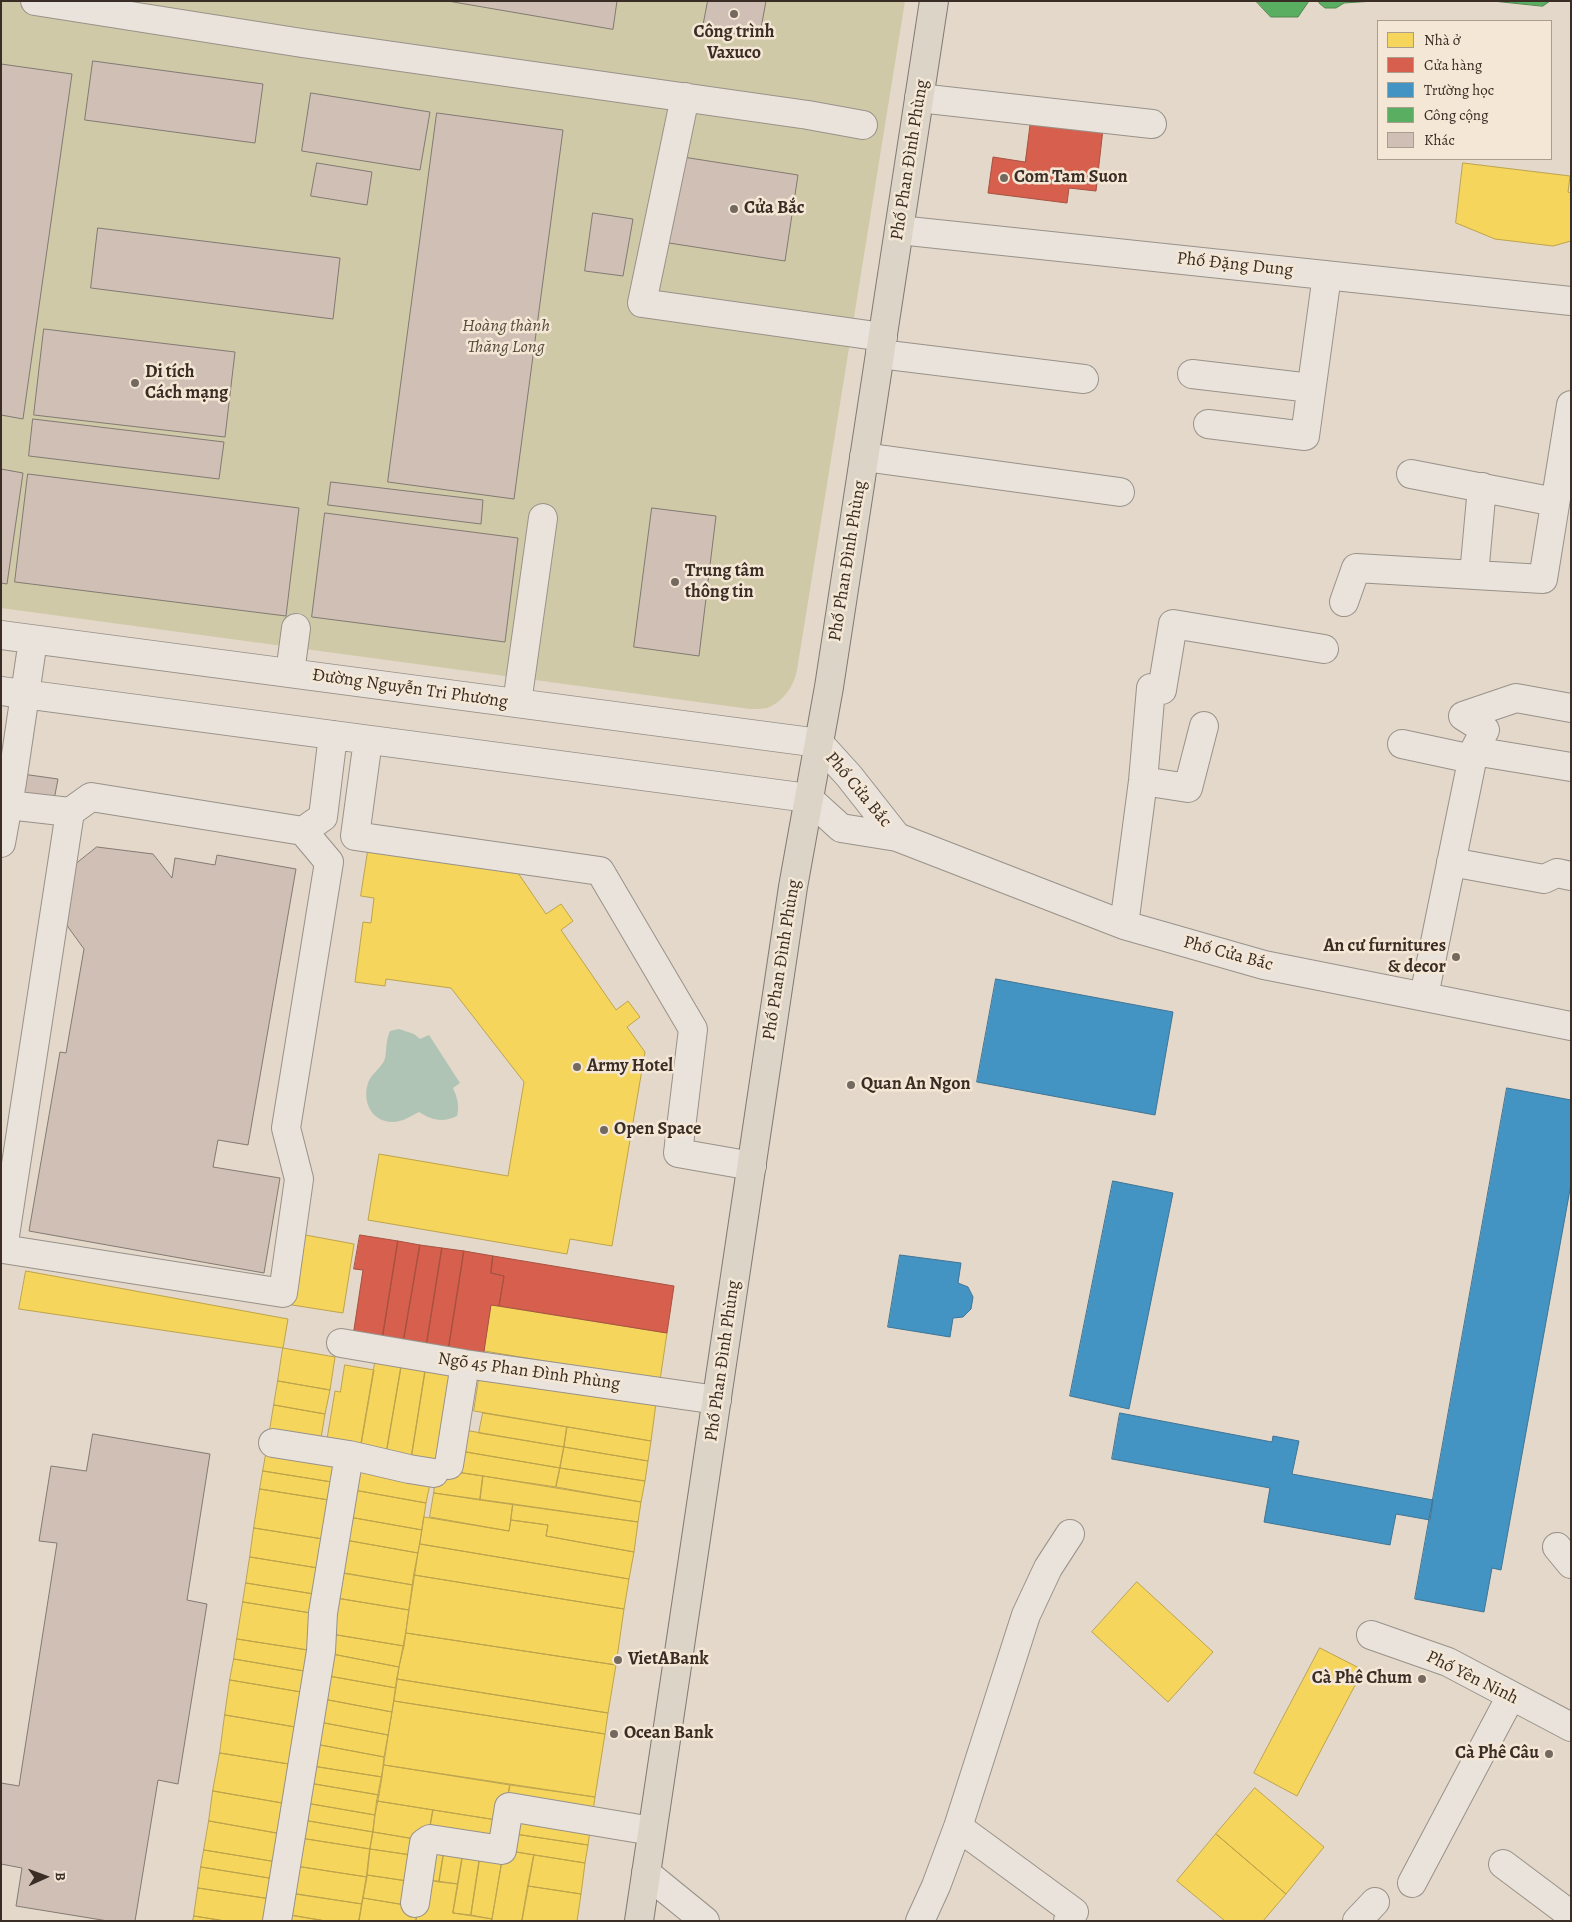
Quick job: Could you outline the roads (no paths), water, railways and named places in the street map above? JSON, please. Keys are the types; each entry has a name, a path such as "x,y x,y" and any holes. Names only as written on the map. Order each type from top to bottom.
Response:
{"main road":[{"name":"Phố Phan Đình Phùng","path":"639,1921 808,798 819,743 882,346 934,1"}],"street":[{"path":"35,1 302,43 685,97 863,125"},
{"path":"685,97 642,302 882,346 1084,378"},
{"path":"919,98 1152,124"},
{"name":"Phố Đặng Dung","path":"899,230 1571,301"},
{"path":"1208,424 1305,436 1327,275"},
{"path":"1192,374 1311,388"},
{"path":"1344,602 1356,568 1542,579 1571,405"},
{"path":"864,457 1120,492"},
{"path":"1410,474 1555,502"},
{"path":"1474,575 1482,488"},
{"path":"517,704 543,518"},
{"path":"1124,925 1143,781 1150,688 1162,690 1173,624 1324,648"},
{"path":"290,673 296,628"},
{"name":"Đường Nguyễn Tri Phương","path":"1,636 819,743"},
{"path":"33,640 13,693 4,826 70,812 91,797 303,831 329,862 286,1128 300,1179 283,1293 4,1248 70,812"},
{"path":"13,693 808,798"},
{"path":"1424,996 1473,755 1485,730 1463,716 1516,698 1571,708"},
{"path":"1143,781 1188,788 1204,726"},
{"path":"303,831 323,817 333,735"},
{"path":"368,740 354,836 600,872 693,1029 678,1153 752,1166"},
{"name":"Phố Cửa Bắc","path":"819,743 850,776 897,837"},
{"path":"1402,744 1571,767"},
{"name":"Phố Cửa Bắc","path":"808,798 841,828 897,837 1124,925 1264,965 1571,1026"},
{"path":"1451,862 1544,879 1557,873 1571,876"},
{"name":"Ngõ 45 Phan Đình Phùng","path":"341,1343 465,1364 717,1400"},
{"path":"273,1443 349,1455 409,1469 441,1469 465,1364"},
{"path":"276,1921 321,1651 323,1612 349,1455"},
{"path":"920,1921 936,1886 958,1827 1026,1615 1048,1568 1070,1534"},
{"name":"Phố Yên Ninh","path":"1371,1635 1448,1662 1571,1727"},
{"path":"1412,1883 1511,1696"},
{"path":"414,1903 424,1843 430,1838 502,1850 509,1807 652,1831"},
{"path":"958,1827 1074,1912 1068,1921"},
{"path":"1503,1864 1571,1915"},
{"path":"646,1873 704,1921"}],"place":[{"name":"Công trình Vaxuco","path":"734,14"},
{"name":"Com Tam Suon","path":"1004,178"},
{"name":"Cửa Bắc","path":"734,209"},
{"name":"Di tích Cách mạng","path":"135,383"},
{"name":"Trung tâm thông tin","path":"675,582"},
{"name":"An cư furnitures & decor","path":"1456,957"},
{"name":"Army Hotel","path":"577,1067"},
{"name":"Quan An Ngon","path":"851,1085"},
{"name":"Open Space","path":"604,1130"},
{"name":"VietABank","path":"618,1660"},
{"name":"Cà Phê Chum","path":"1422,1679"},
{"name":"Ocean Bank","path":"614,1734"},
{"name":"Cà Phê Câu","path":"1549,1754"}],"park label":[{"name":"Hoàng thành Thăng Long","path":"506,337"}]}
